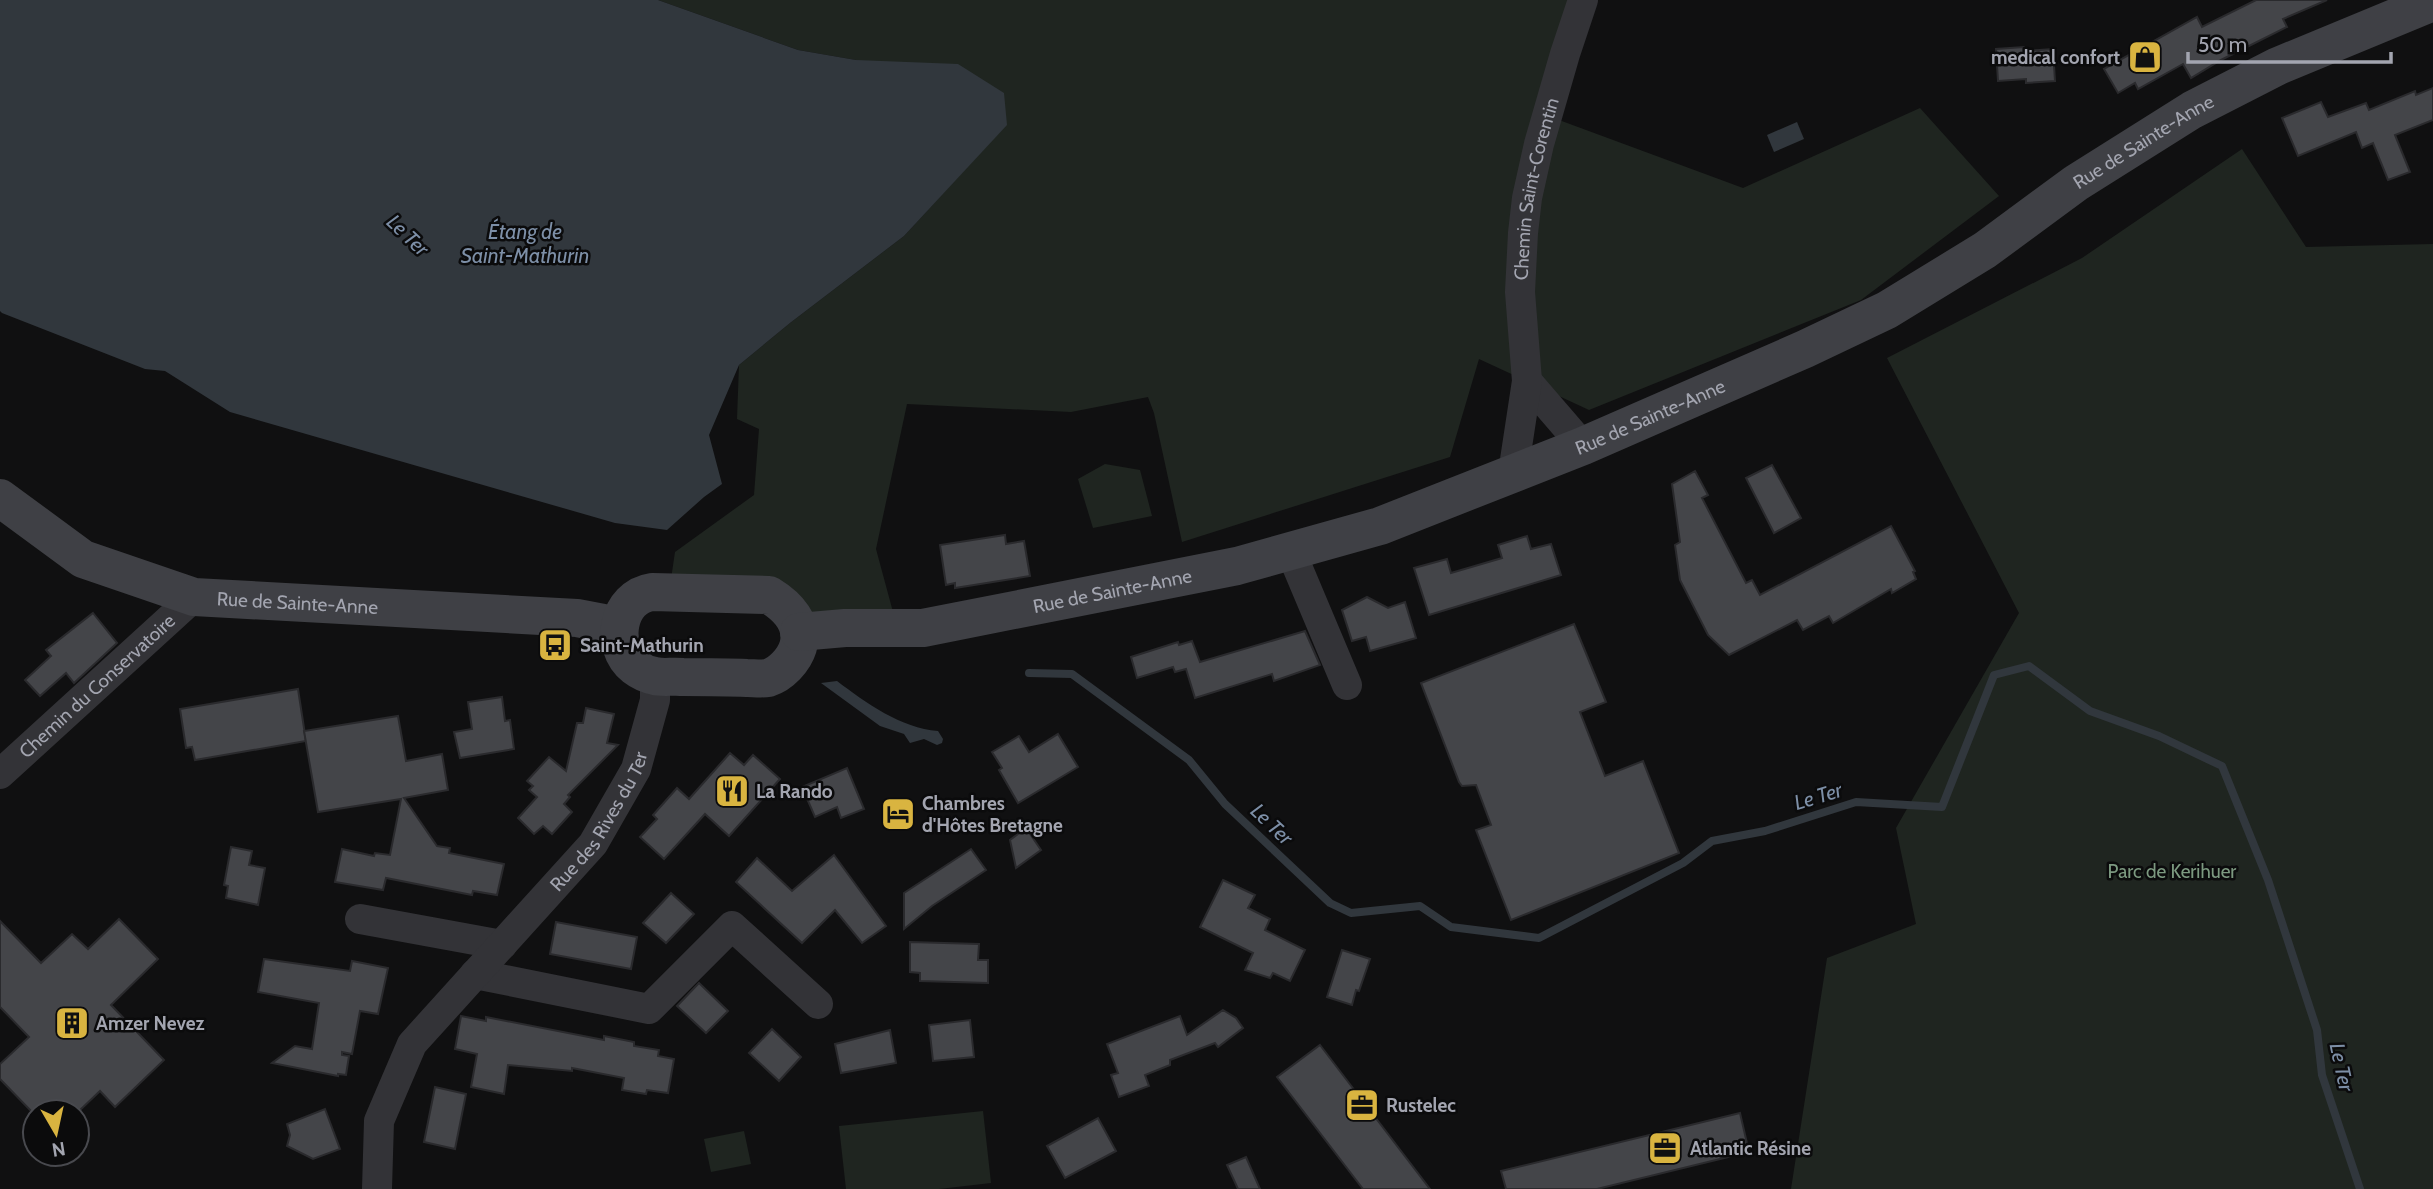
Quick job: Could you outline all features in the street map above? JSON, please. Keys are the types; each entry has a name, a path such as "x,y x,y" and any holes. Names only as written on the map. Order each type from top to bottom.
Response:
{"street":[{"name":"Chemin Saint-Corentin","path":"1513,473 1527,381 1520,292 1522,233 1527,198 1539,144 1583,0"},
{"name":"Rue de Sainte-Anne","path":"799,632 845,628 923,628 1190,575 1291,552 1380,526 1583,446 1805,349 1887,310 1985,250 2076,183 2192,110 2278,66 2431,2"},
{"path":"1527,381 1583,446"},
{"name":"Rue de Sainte-Anne","path":"0,498 83,559 194,597 577,618 619,625"},
{"path":"1291,552 1347,685"},
{"path":"718,593 769,595 781,602 791,613 799,632 798,646 792,659 769,678 655,676 636,668 626,656 619,625 626,608 639,594 718,593"},
{"name":"Chemin du Conservatoire","path":"0,774 194,597"},
{"name":"Rue des Rives du Ter","path":"377,1189 379,1121 412,1044 593,844 636,769 655,700 655,676"},
{"path":"360,919 502,945"},
{"path":"475,974 649,1009 732,926 818,1004"}],"green space":[{"path":"658,0 1586,0 1559,120 1743,188 1920,108 1999,196 1861,300 1589,410 1479,359 1450,457 1182,542 1154,413 1148,397 1071,412 907,404 876,549 893,612 805,619 774,577 671,579 675,552 754,495 759,429 737,419 739,365 904,236 1006,125 856,60 798,50"},
{"name":"Parc de Kerihuer","path":"2242,149 2306,247 2433,244 2433,1189 1791,1189 1827,958 1916,924 1896,828 2019,613 1887,358 2082,258"},
{"path":"1105,464 1140,470 1152,516 1093,528 1078,479"},
{"path":"983,1111 991,1183 939,1189 846,1189 839,1126"},
{"path":"744,1131 751,1164 711,1172 704,1139"}],"water":[{"name":"Étang de Saint-Mathurin","path":"0,0 658,0 798,50 856,60 958,64 1004,93 1007,125 904,236 739,365 709,435 722,484 667,530 615,523 230,412 165,371 145,369 2,313"},
{"path":"1797,122 1804,139 1774,152 1767,135"},
{"path":"837,681 897,720 938,731 943,739 942,743 937,745 924,739 910,743 904,734 880,726 821,683"}],"building":[{"path":"2256,0 2327,0 2283,19 2287,27 2191,78 2183,64 2138,89 2135,83 2118,93 2104,69 2197,17 2202,27"},
{"path":"2024,47 2025,51 2053,49 2055,81 1998,81 1996,49"},
{"path":"2433,88 2433,120 2395,135 2410,172 2388,180 2373,143 2362,148 2356,132 2298,156 2282,118 2321,102 2328,117 2366,103 2369,110 2415,91 2416,95"},
{"path":"1772,465 1801,518 1774,533 1746,478"},
{"path":"1695,471 1708,495 1702,498 1746,583 1752,580 1760,595 1891,526 1915,571 1913,572 1916,579 1892,593 1891,589 1833,623 1829,616 1803,630 1797,620 1729,655 1708,635 1680,580 1675,545 1680,542 1672,484"},
{"path":"1005,535 1006,544 1024,541 1030,576 955,588 955,583 946,585 940,545"},
{"path":"1527,536 1531,549 1551,544 1561,575 1429,615 1414,568 1447,559 1451,573 1502,558 1498,545"},
{"path":"1367,597 1388,608 1405,602 1416,638 1370,651 1366,637 1352,641 1342,610"},
{"path":"93,613 117,643 74,683 66,673 40,696 25,680 51,656 46,650"},
{"path":"1574,624 1606,702 1580,712 1605,776 1643,761 1679,853 1511,920 1476,830 1491,825 1476,785 1462,786 1459,782 1421,683"},
{"path":"1305,631 1320,665 1274,681 1272,674 1195,698 1186,669 1175,672 1173,667 1137,678 1131,657 1178,642 1179,645 1192,641 1200,662"},
{"path":"298,689 306,741 195,760 192,747 186,748 180,709"},
{"path":"502,697 505,721 510,720 514,749 460,758 454,732 472,729 468,702"},
{"path":"586,708 614,714 607,743 618,745 568,795 570,797 564,804 572,812 552,834 543,826 534,834 518,818 537,797 529,790 533,786 527,781 549,757 566,771 577,723 583,723"},
{"path":"398,716 406,761 442,754 448,790 404,798 437,846 450,848 449,853 504,864 497,895 473,891 472,895 386,878 383,890 335,882 342,849 374,856 375,853 390,855 401,799 318,812 304,731"},
{"path":"1058,734 1078,767 1018,803 992,752 1019,736 1029,752"},
{"name":"La Rando","path":"730,753 744,765 753,755 780,779 729,836 705,814 664,859 640,837 657,819 653,815 677,788 689,799"},
{"path":"847,768 864,809 841,818 837,807 815,817 802,787"},
{"path":"1026,828 1041,850 1016,868 1010,840"},
{"path":"231,847 252,851 249,865 265,868 258,905 226,898 228,886 224,885"},
{"path":"971,849 986,870 932,906 904,929 904,893"},
{"path":"834,855 886,926 862,943 835,910 802,943 736,882 757,858 792,891"},
{"path":"1223,880 1255,895 1248,908 1270,919 1265,930 1305,950 1290,981 1273,973 1270,978 1245,970 1253,953 1200,927"},
{"path":"671,893 694,914 666,943 643,923"},
{"name":"Amzer Nevez","path":"119,919 158,959 111,1005 164,1060 115,1107 100,1091 91,1100 21,1098 21,1101 0,1079 0,1064 29,1037 0,1007 0,921 41,963 72,934 88,949"},
{"path":"556,922 637,937 631,969 550,954"},
{"path":"910,942 979,944 978,960 988,960 988,983 920,981 920,973 910,972"},
{"path":"1342,950 1370,959 1352,1005 1327,997"},
{"path":"264,959 350,971 352,961 388,968 378,1014 360,1011 352,1054 342,1052 342,1055 349,1056 346,1075 338,1076 272,1063 295,1046 312,1049 319,1003 258,992"},
{"path":"699,983 728,1011 706,1033 677,1006"},
{"path":"1223,1010 1236,1018 1243,1028 1218,1047 1215,1043 1170,1060 1170,1065 1145,1075 1149,1086 1119,1097 1111,1075 1118,1073 1107,1044 1180,1016 1187,1035"},
{"path":"461,1016 486,1021 486,1017 604,1040 604,1036 634,1042 634,1046 659,1050 658,1056 674,1059 668,1093 647,1090 646,1094 622,1090 624,1078 572,1068 572,1071 508,1065 504,1094 471,1087 477,1054 455,1049"},
{"path":"970,1020 974,1057 933,1061 929,1025"},
{"path":"772,1029 801,1057 779,1081 749,1053"},
{"path":"890,1030 896,1063 841,1073 835,1044"},
{"path":"1320,1045 1430,1189 1363,1189 1277,1077"},
{"path":"435,1087 466,1094 455,1149 424,1142"},
{"path":"325,1109 340,1149 313,1159 287,1146 290,1135 287,1124"},
{"path":"1740,1113 1749,1152 1597,1189 1506,1189 1501,1171"},
{"path":"1098,1118 1116,1151 1065,1178 1047,1146"},
{"path":"1246,1157 1260,1189 1238,1189 1227,1165"}],"waterway":[{"name":"Le Ter","path":"1029,673 1072,674 1189,760 1225,804 1330,903 1351,913 1420,906 1451,927 1539,938 1683,863 1712,841 1765,831 1856,802 1942,807 1994,675 2029,666 2090,711 2159,736 2222,766 2268,880 2317,1030 2322,1075 2360,1189"}],"place":[{"name":"medical confort","path":"2145,57"},
{"name":"Saint-Mathurin","path":"555,645"},
{"name":"La Rando","path":"732,791"},
{"name":"Chambres d'Hôtes Bretagne","path":"898,814"},
{"name":"Amzer Nevez","path":"72,1023"},
{"name":"Rustelec","path":"1362,1105"},
{"name":"Atlantic Résine","path":"1665,1148"}]}
